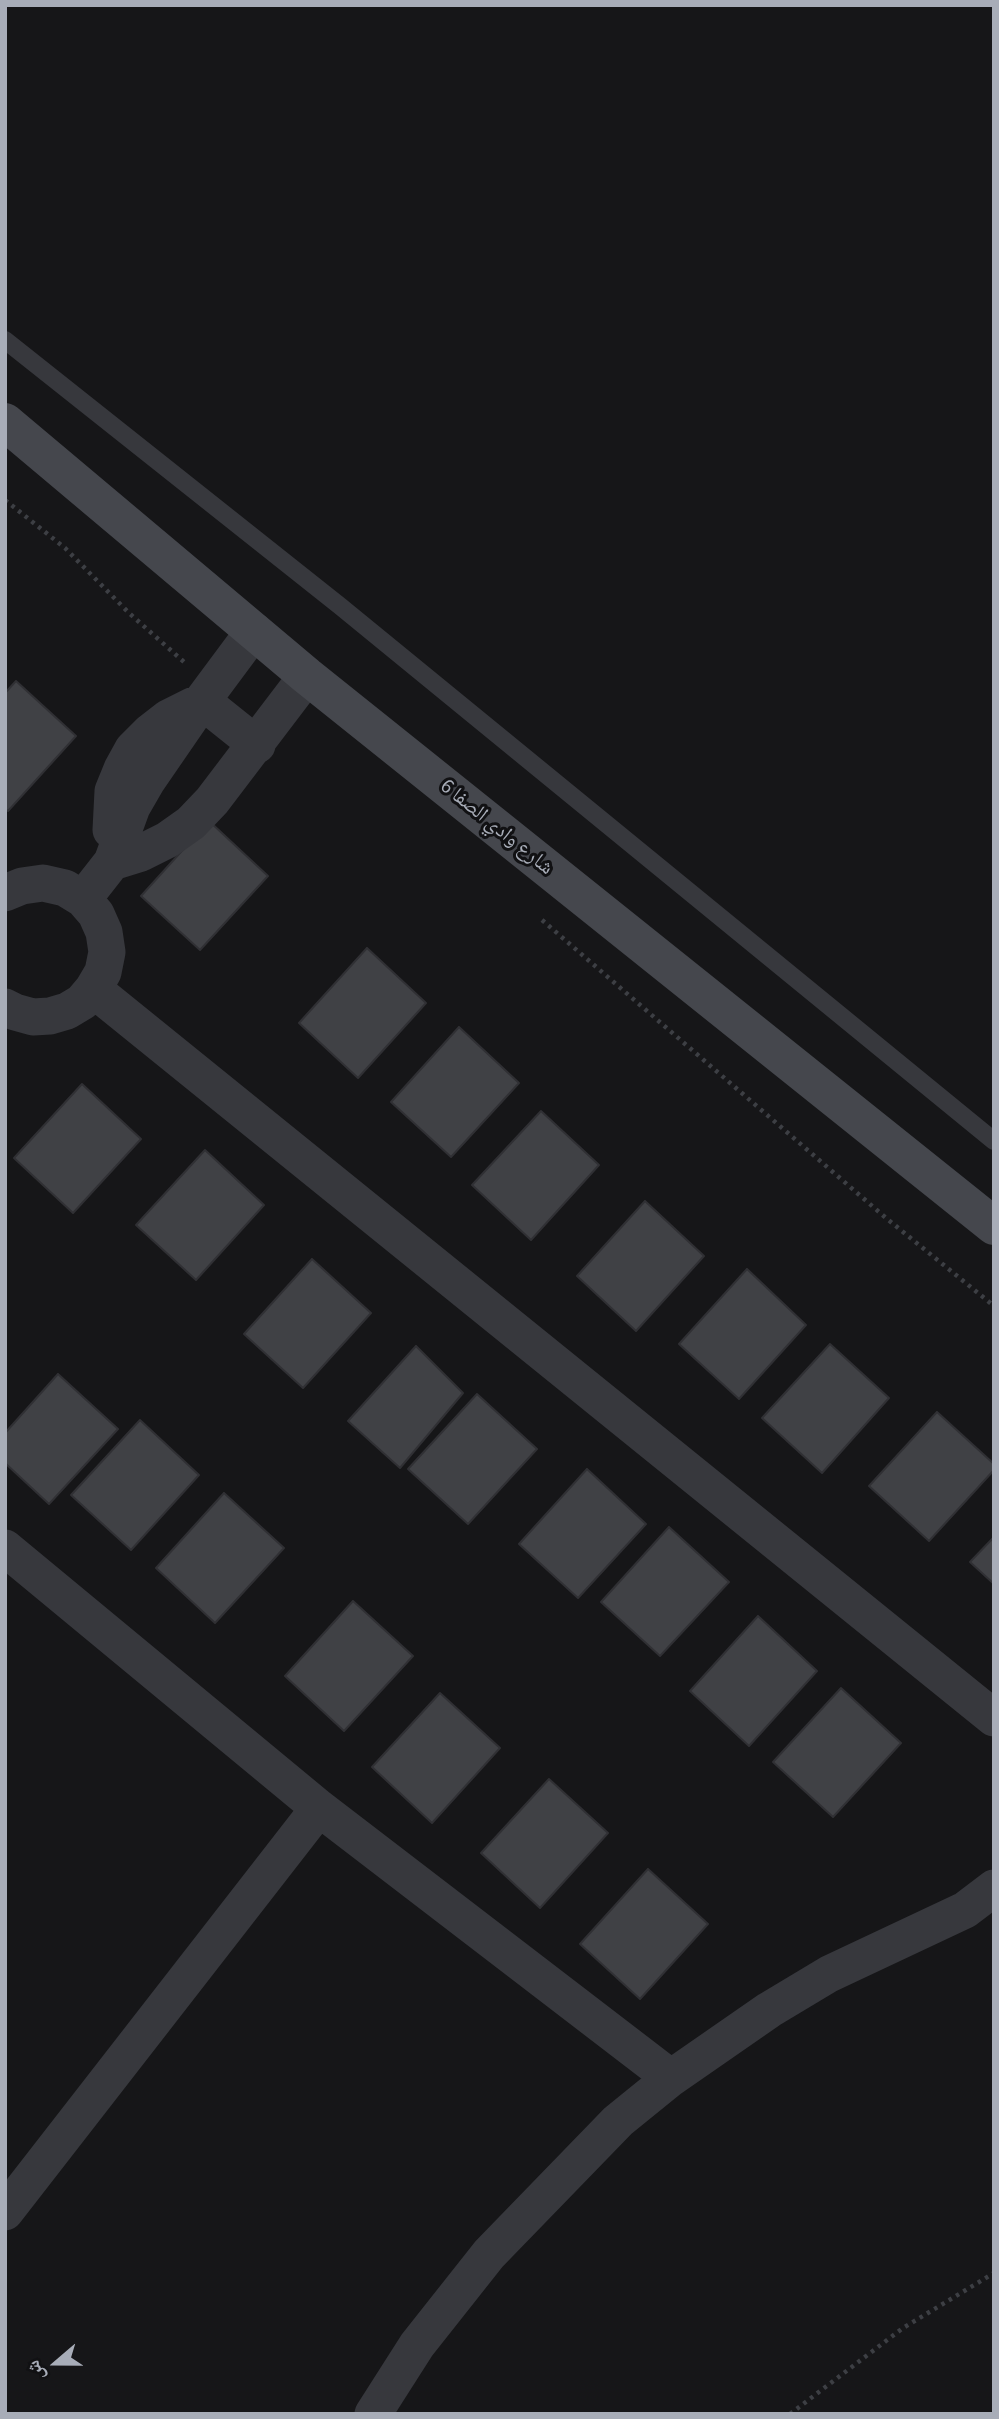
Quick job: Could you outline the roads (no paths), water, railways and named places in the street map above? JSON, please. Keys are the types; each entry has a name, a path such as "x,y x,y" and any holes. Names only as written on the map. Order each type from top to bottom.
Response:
{"main road":[{"name":"شارع وادي الصفا 6","path":"5,422 307,676 994,1226"}],"street":[{"path":"83,899 112,862 132,807 207,694 254,631"},
{"path":"112,862 141,853 167,840 191,822 212,801 257,745 307,676"},
{"path":"207,694 257,745"},
{"path":"5,893 22,886 43,883 65,888 83,899 96,914 104,932 107,952 103,972 93,989 82,1002 67,1011 33,1017 5,1007"},
{"path":"93,989 994,1718"},
{"path":"5,1548 319,1808 671,2078"},
{"path":"5,2212 319,1808"},
{"path":"373,2414 417,2345 489,2254 618,2120 671,2078 769,2010 829,1974 965,1909 994,1888"}],"lane":[{"path":"5,340 340,606 994,1141"}]}
